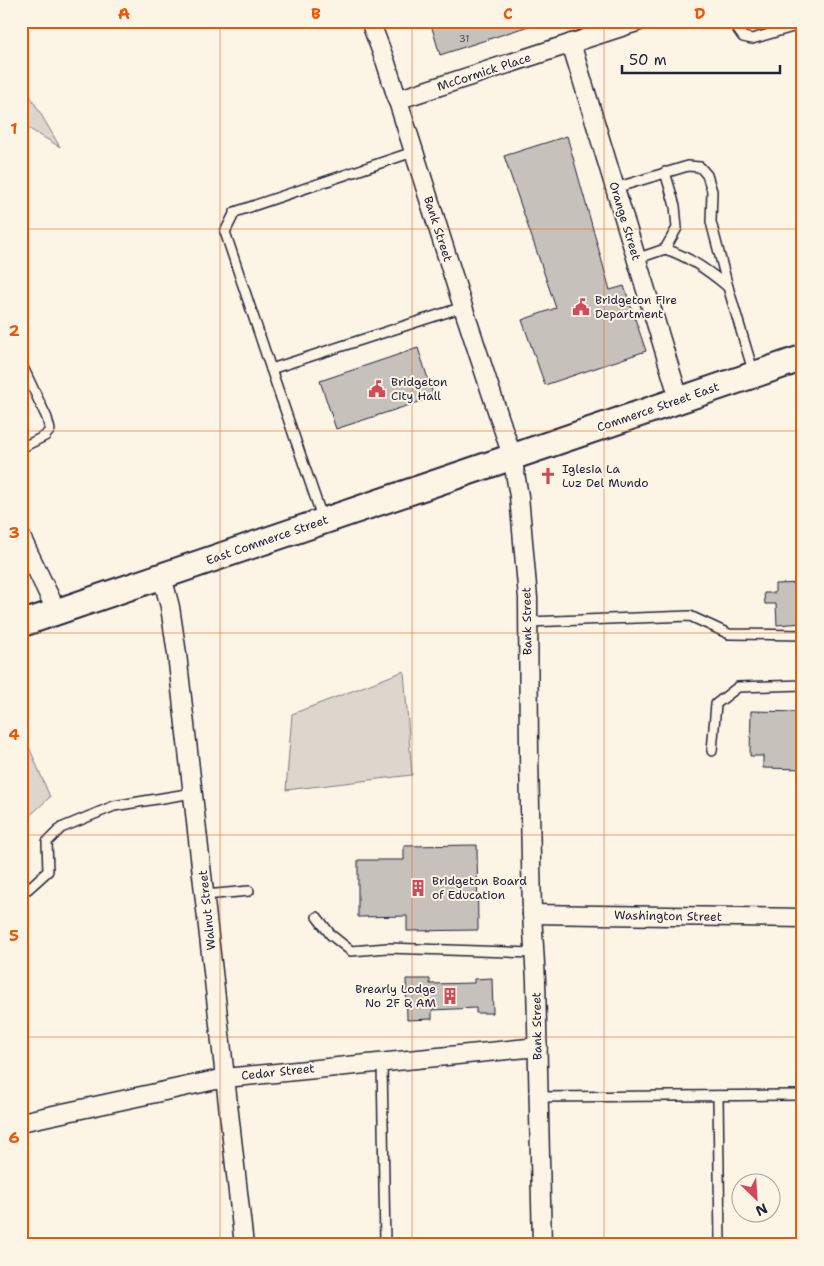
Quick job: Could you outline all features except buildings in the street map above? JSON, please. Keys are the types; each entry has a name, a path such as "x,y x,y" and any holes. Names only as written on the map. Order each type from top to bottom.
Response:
{"street":[{"name":"Bank Street","path":"370,21 386,63 512,456 519,496 528,598 532,914 538,1047 542,1245"},
{"name":"McCormick Place","path":"397,100 640,21"},
{"name":"Orange Street","path":"571,44 678,399"},
{"name":"Commerce Street East","path":"512,456 803,358"},
{"name":"East Commerce Street","path":"21,624 512,456"},
{"path":"21,537 57,612"},
{"name":"Walnut Street","path":"162,576 170,607 194,793 244,1245"},
{"name":"Washington Street","path":"532,914 803,918"},
{"name":"Cedar Street","path":"21,1122 225,1078 538,1047"}],"lane":[{"path":"735,21 743,37 752,40 803,24"},
{"path":"324,521 225,232 234,212 413,152"},
{"path":"615,188 688,166 700,167 707,175 712,191 711,222 754,374"},
{"path":"665,172 675,206 677,228 665,249"},
{"path":"636,259 665,249 678,253 695,263 713,274 728,287"},
{"path":"271,369 463,307"},
{"path":"21,363 47,418 50,430 45,436 21,448"},
{"path":"528,622 690,616 729,634 803,635"},
{"path":"712,751 716,704 738,687 803,685"},
{"path":"28,889 48,870 47,842 61,828 114,806 194,793"},
{"path":"205,895 249,891"},
{"path":"317,916 331,935 351,951 387,948 535,953"},
{"path":"382,1062 385,1245"},
{"path":"539,1097 803,1095"},
{"path":"718,1096 720,1245"}],"shaded area":[{"path":"21,80 60,147 21,124"},
{"path":"404,671 412,775 286,790 292,714"},
{"path":"29,747 50,797 21,824 21,750"}],"place":[{"name":"Bridgeton Fire Department","path":"581,307"},
{"name":"Bridgeton City Hall","path":"377,389"},
{"name":"Iglesia La Luz Del Mundo","path":"548,476"},
{"name":"Bridgeton Board of Education","path":"418,888"},
{"name":"Brearly Lodge No 2F & AM","path":"450,996"}]}
